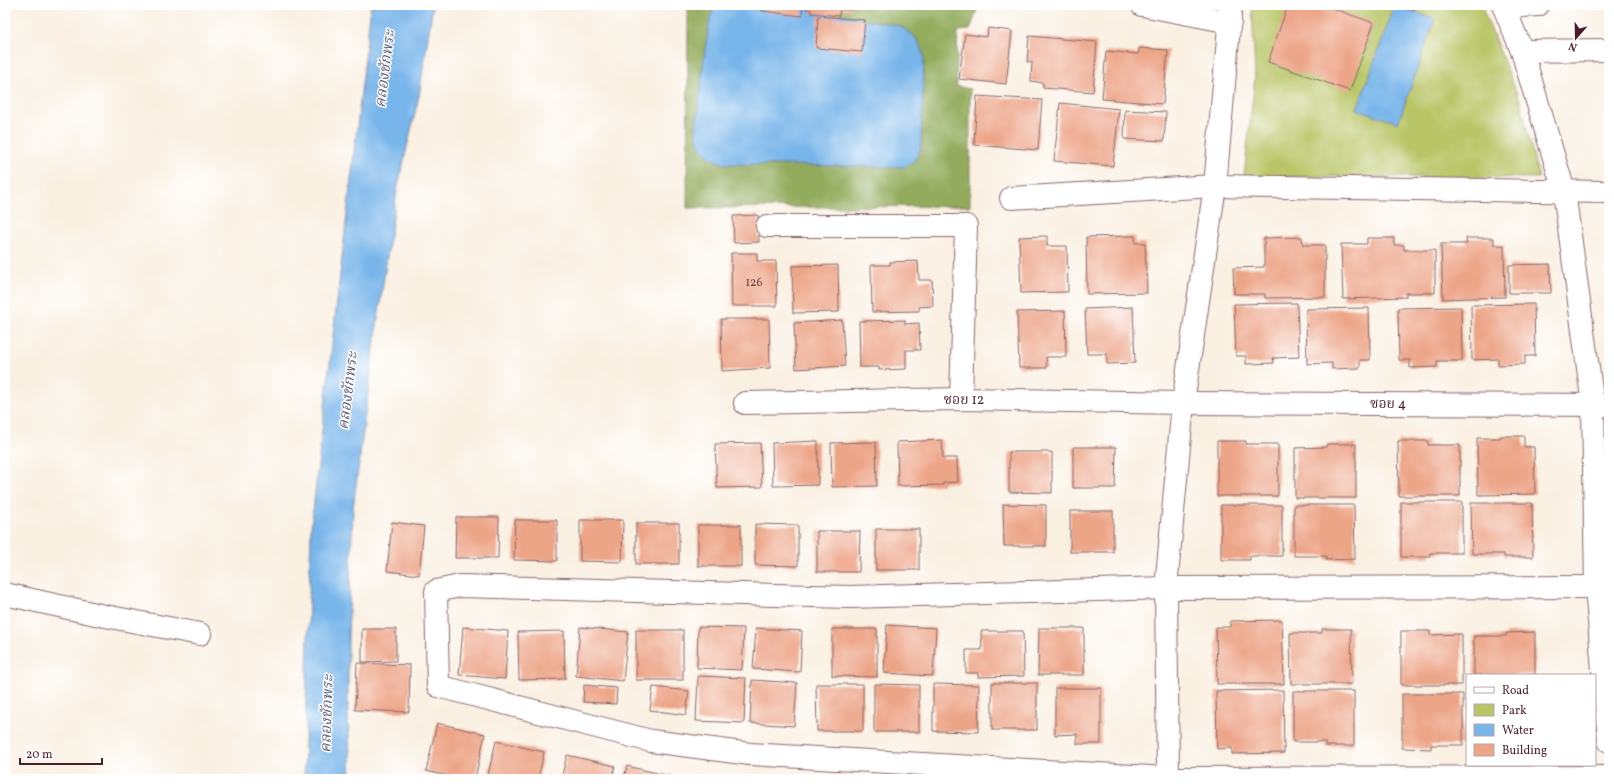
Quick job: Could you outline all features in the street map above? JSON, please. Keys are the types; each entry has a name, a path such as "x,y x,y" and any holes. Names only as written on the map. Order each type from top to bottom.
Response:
{"street":[{"path":"1142,5 1230,13 1215,186 1183,403 1166,588 1168,778"},
{"path":"1538,5 1504,6 1522,51 1564,191 1601,405 1602,587 1609,741"},
{"path":"1522,51 1609,50"},
{"path":"1011,198 1215,186 1609,192"},
{"path":"767,226 966,226 961,399"},
{"name":"ซอย 12","path":"745,403 961,399 1183,403"},
{"name":"ซอย 4","path":"1183,403 1601,405"},
{"path":"1602,587 1166,588 849,597 460,586 436,591 438,686 643,739 750,754 1168,778 1609,777"},
{"path":"5,594 100,615 200,634"}],"green space":[{"path":"688,5 979,5 970,30 958,31 956,86 970,89 970,206 687,208"},
{"path":"1252,5 1481,5 1520,101 1539,178 1244,176 1255,77"}],"water":[{"name":"คลองชักพระ","path":"371,5 433,5 419,96 397,190 378,318 353,508 348,636 348,714 351,779 304,779 311,527"},
{"path":"715,5 794,5 900,26 913,35 918,41 924,57 921,147 915,159 904,167 725,164 708,156 698,142 696,129 705,49 710,18"},
{"path":"1395,5 1435,19 1398,123 1357,109"}],"building":[{"path":"763,5 803,5 802,16 762,11"},
{"path":"806,5 852,5 852,10 840,9 839,16 811,13 811,10 806,9"},
{"path":"1288,5 1323,5 1374,23 1350,91 1268,62"},
{"path":"1402,5 1416,5 1414,10"},
{"path":"818,16 865,20 862,52 816,48"},
{"path":"988,28 1012,31 1006,84 959,79 965,34 987,37"},
{"path":"1029,36 1097,42 1093,92 1043,88 1043,83 1031,81 1032,62 1027,62"},
{"path":"1139,48 1168,50 1163,104 1102,99 1106,51 1138,54"},
{"path":"977,96 1042,100 1038,150 974,145"},
{"path":"1060,103 1119,109 1113,166 1054,161"},
{"path":"1125,110 1166,112 1164,141 1124,139"},
{"path":"758,215 759,242 734,243 733,216"},
{"path":"1047,236 1047,246 1067,246 1068,292 1021,293 1019,237"},
{"path":"1135,236 1135,243 1145,243 1147,293 1087,294 1086,237"},
{"path":"1302,237 1303,245 1325,245 1325,297 1265,298 1265,294 1234,294 1233,268 1264,267 1264,238"},
{"path":"1367,238 1394,238 1394,245 1404,245 1404,250 1435,250 1435,293 1406,293 1406,297 1343,299 1341,244 1367,244"},
{"path":"1466,238 1494,238 1494,245 1504,245 1505,297 1443,299 1441,244 1467,244"},
{"path":"731,253 757,253 757,261 776,261 777,306 732,306"},
{"path":"918,261 919,280 932,280 933,306 919,307 919,311 872,312 871,265 890,265 890,262"},
{"path":"1550,264 1551,293 1509,293 1509,265"},
{"path":"838,265 839,312 793,313 792,266"},
{"path":"1297,303 1299,357 1273,358 1274,363 1246,364 1246,356 1236,356 1234,304"},
{"path":"1534,304 1535,356 1525,356 1525,364 1498,365 1498,359 1472,360 1471,305"},
{"path":"1133,307 1135,363 1107,364 1107,354 1087,354 1085,309"},
{"path":"1461,307 1462,361 1437,361 1437,367 1410,368 1410,360 1399,360 1398,308"},
{"path":"1369,308 1370,360 1360,360 1360,368 1332,369 1332,363 1307,364 1306,309"},
{"path":"1065,311 1066,357 1046,357 1047,368 1019,368 1017,312"},
{"path":"721,319 769,319 770,368 722,371"},
{"path":"842,320 845,366 796,369 794,323"},
{"path":"905,320 905,324 919,323 920,350 906,350 906,369 879,370 879,367 860,367 859,321"},
{"path":"1501,436 1524,436 1524,447 1534,447 1535,494 1478,495 1477,438 1500,438"},
{"path":"942,440 943,458 957,458 958,482 943,483 943,485 898,486 897,442"},
{"path":"818,441 818,485 773,486 772,443"},
{"path":"1217,441 1246,441 1246,444 1278,444 1278,496 1217,496"},
{"path":"1398,441 1428,441 1428,445 1460,445 1460,496 1399,496"},
{"path":"876,442 877,486 832,487 831,443"},
{"path":"760,443 762,487 717,488 715,444"},
{"path":"1327,444 1356,444 1356,498 1295,498 1295,448 1326,447"},
{"path":"1073,447 1116,447 1115,488 1073,488"},
{"path":"1009,452 1052,452 1052,493 1009,492"},
{"path":"1401,502 1462,502 1462,553 1430,553 1430,557 1401,557"},
{"path":"1471,503 1532,503 1533,557 1504,557 1504,554 1472,554"},
{"path":"1003,504 1046,505 1046,546 1004,546"},
{"path":"1221,505 1282,505 1282,556 1250,556 1250,560 1221,560"},
{"path":"1294,505 1354,505 1355,559 1326,560 1326,556 1294,556"},
{"path":"1070,511 1113,511 1113,552 1070,552"},
{"path":"456,517 499,517 498,558 455,558"},
{"path":"515,520 557,520 557,561 514,560"},
{"path":"580,520 623,520 622,562 580,561"},
{"path":"392,522 424,526 419,575 387,571"},
{"path":"636,523 679,523 679,564 636,564"},
{"path":"755,524 798,525 798,566 755,565"},
{"path":"698,525 741,525 741,566 698,566"},
{"path":"876,529 919,529 919,570 876,570"},
{"path":"817,531 860,531 859,572 817,572"},
{"path":"1282,620 1284,684 1217,684 1216,627 1230,627 1230,621"},
{"path":"887,625 936,628 933,676 884,673"},
{"path":"463,627 508,631 505,679 459,675"},
{"path":"580,627 628,632 623,681 576,676"},
{"path":"698,627 744,628 742,670 697,668"},
{"path":"756,628 802,631 800,672 753,669"},
{"path":"1039,628 1084,628 1084,675 1038,675"},
{"path":"362,629 396,629 396,661 362,662"},
{"path":"832,629 877,629 877,677 832,676"},
{"path":"1322,629 1351,629 1352,684 1291,684 1290,633 1322,633"},
{"path":"636,630 683,630 683,680 636,680"},
{"path":"564,631 565,679 519,680 518,632"},
{"path":"981,631 1023,631 1024,676 978,677 978,673 966,673 966,650 982,650"},
{"path":"1401,631 1430,631 1430,635 1462,634 1462,685 1401,685"},
{"path":"1535,632 1535,674 1474,674 1474,636 1506,636 1506,633"},
{"path":"357,663 410,665 409,712 355,710"},
{"path":"698,676 746,678 744,723 696,721"},
{"path":"752,680 797,683 794,726 750,723"},
{"path":"992,683 1037,683 1037,730 992,730"},
{"path":"816,684 863,684 863,731 817,731"},
{"path":"874,684 919,685 919,732 874,732"},
{"path":"933,684 979,685 978,732 933,731"},
{"path":"584,685 617,688 616,704 583,702"},
{"path":"653,687 689,691 686,715 650,710"},
{"path":"1055,688 1101,688 1101,744 1077,744 1077,734 1055,735"},
{"path":"1283,690 1284,753 1232,754 1232,748 1217,749 1216,691"},
{"path":"1293,691 1354,691 1354,746 1325,746 1325,742 1293,742"},
{"path":"1402,694 1463,694 1463,745 1431,745 1431,749 1402,748"},
{"path":"437,723 485,734 475,779 460,779 426,771"},
{"path":"496,741 544,752 538,779 487,779"},
{"path":"567,755 615,766 612,779 561,779"},
{"path":"627,766 678,778 678,779 624,779"}]}
